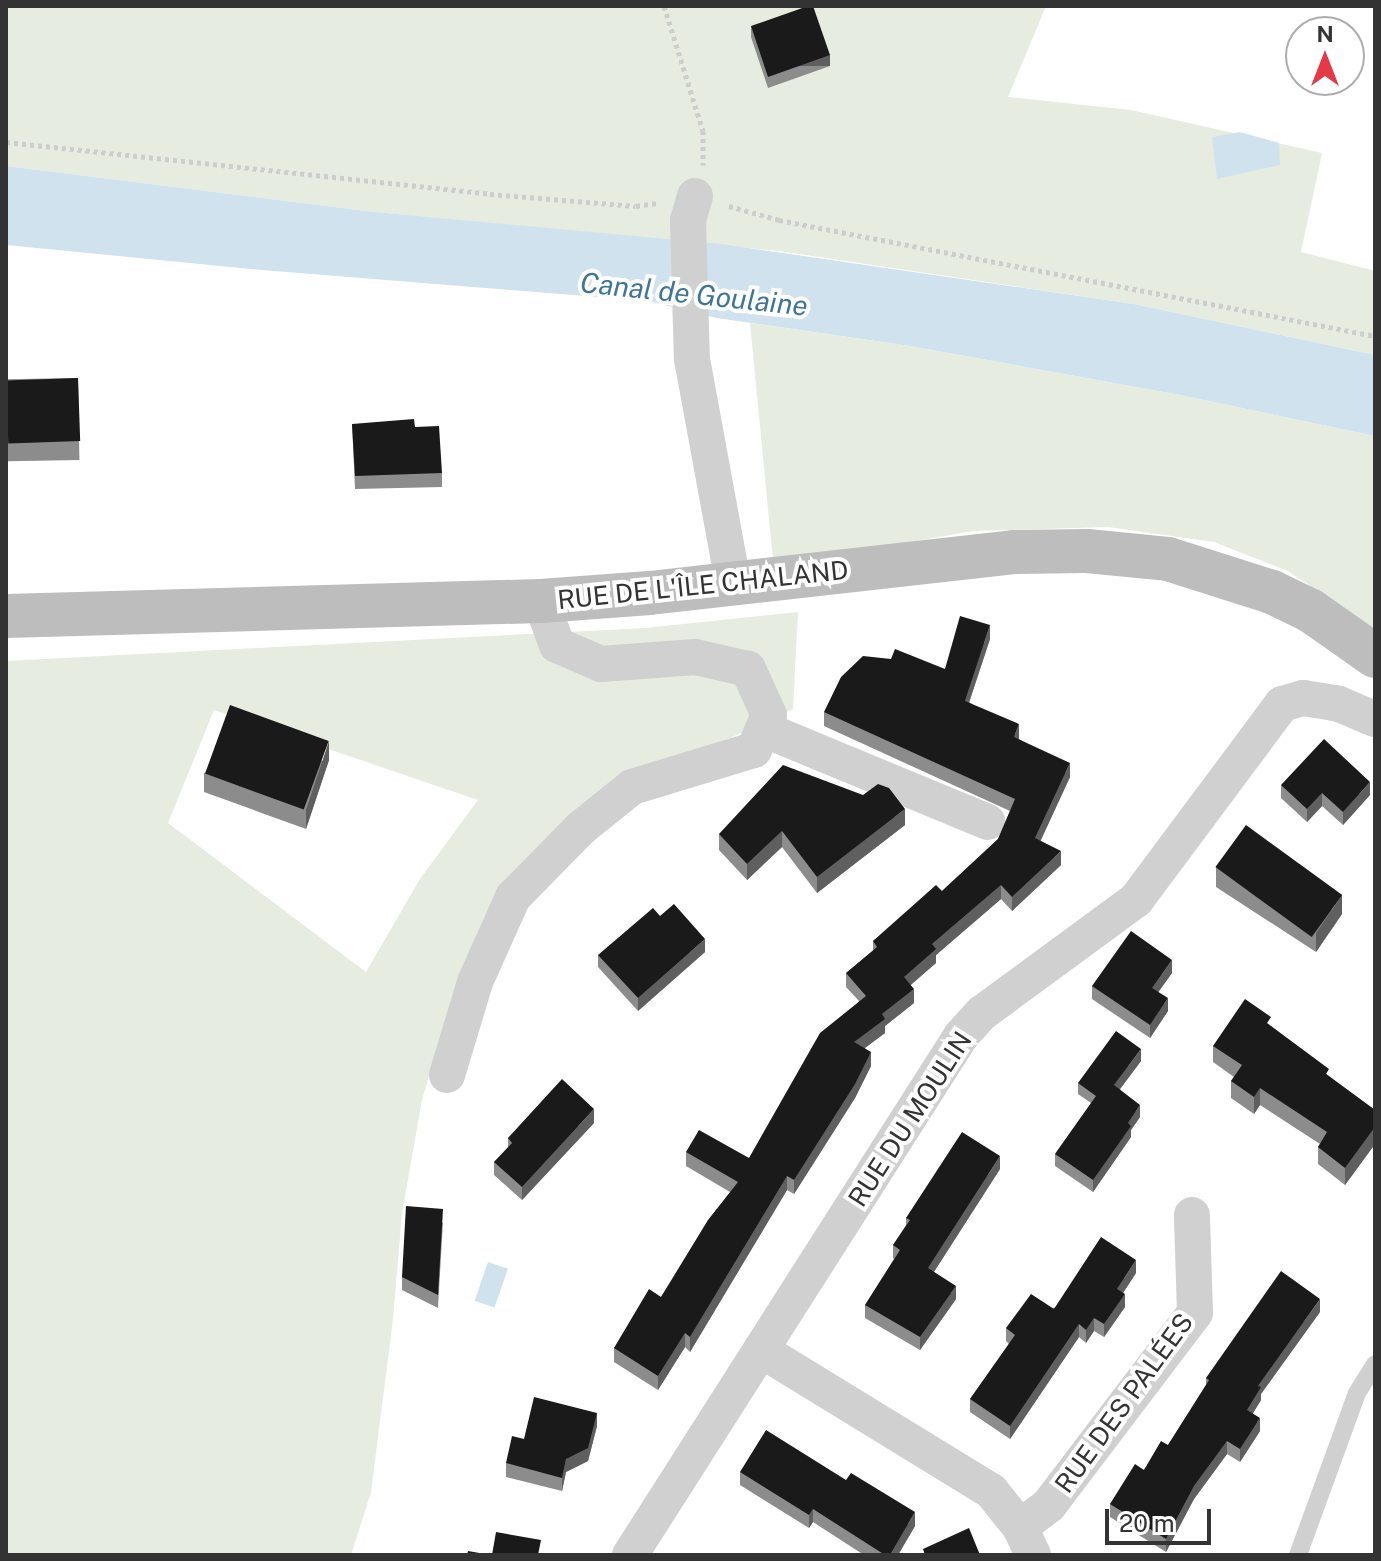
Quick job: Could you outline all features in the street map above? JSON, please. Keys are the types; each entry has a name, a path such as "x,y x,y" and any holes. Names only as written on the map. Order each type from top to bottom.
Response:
{"street":[{"path":"691,208 692,359 733,583"},
{"name":"RUE DE L'ÎLE CHALAND","path":"6,616 541,601 1014,552 1133,553 1195,567 1272,592 1311,611 1375,656"},
{"path":"447,1075 475,982 513,897 581,828 632,787 754,750 769,715 748,669 695,657 601,664 557,645 541,601"},
{"name":"RUE DU MOULIN","path":"630,1555 961,1036 982,1013 1136,900 1282,704 1303,698 1339,704 1375,719"},
{"path":"763,729 988,822"},
{"name":"RUE DES PALÉES","path":"1026,1541 1049,1505 1195,1313 1192,1215"},
{"path":"761,1350 991,1491 1026,1541"}],"lane":[{"path":"1298,1555 1357,1393 1375,1364"}],"path":[{"path":"664,6 703,131 704,163 691,208"},
{"path":"6,142 490,194 691,208 779,220 1375,336"}],"shaded area":[{"path":"6,6 1046,6 1008,97 1131,110 1322,153 1301,252 1375,271 1375,355 1134,304 779,251 375,212 6,166"},
{"path":"750,323 910,346 1180,395 1375,436 1375,630 1288,571 1214,542 1108,527 973,531 831,556 773,560"},
{"path":"798,612 793,709 730,738 626,775 532,855 485,915 453,994 422,1100 402,1213 393,1319 371,1492 351,1555 6,1555 6,661 646,628","holes":["214,710 478,800 420,879 366,972 168,823"]}],"water":[{"path":"1240,132 1279,143 1280,165 1217,179 1212,137"},
{"name":"Canal de Goulaine","path":"6,166 375,212 721,244 1134,304 1375,355 1375,436 1180,395 910,346 717,318 648,301 262,270 6,245"},
{"path":"488,1262 508,1269 495,1308 475,1301"}],"building":[{"path":"813,6 830,55 768,77 751,26"},
{"path":"78,378 80,441 8,443 6,381"},
{"path":"414,419 415,427 439,426 442,473 355,476 352,424"},
{"path":"960,616 990,625 965,701 1019,724 1014,737 1070,763 1035,838 1061,851 1012,897 1001,885 932,944 936,949 904,977 914,989 882,1014 885,1019 854,1042 871,1052 855,1084 794,1180 787,1176 690,1337 685,1333 658,1376 614,1348 649,1289 661,1297 708,1220 738,1182 686,1152 699,1130 749,1158 820,1033 866,996 846,973 877,947 873,941 936,885 942,891 998,839 1015,799 824,712 841,677 863,656 891,659 895,649 945,669"},
{"path":"230,705 329,741 304,810 205,774"},
{"path":"1324,739 1370,782 1343,812 1322,793 1307,809 1281,785"},
{"path":"783,765 863,795 878,784 889,788 905,809 817,877 782,831 747,864 719,834"},
{"path":"1246,825 1342,895 1312,937 1215,867"},
{"path":"674,904 705,939 638,998 598,955 653,908 660,916"},
{"path":"1131,931 1172,960 1152,988 1168,998 1150,1025 1092,986"},
{"path":"1245,999 1271,1017 1267,1023 1329,1069 1326,1074 1375,1110 1375,1127 1345,1168 1318,1147 1327,1132 1260,1088 1254,1097 1231,1081 1242,1065 1213,1046"},
{"path":"1116,1031 1141,1049 1114,1085 1140,1105 1128,1123 1131,1126 1093,1180 1055,1154 1096,1096 1078,1083"},
{"path":"562,1079 594,1109 522,1187 494,1162 512,1143 508,1138"},
{"path":"962,1132 1000,1156 928,1268 956,1286 920,1337 865,1305 900,1250 893,1245 910,1220 906,1218"},
{"path":"406,1206 443,1209 438,1295 402,1277"},
{"path":"1101,1237 1136,1260 1117,1289 1125,1294 1104,1324 1094,1318 1086,1330 1079,1324 1010,1426 970,1399 1015,1335 1006,1328 1031,1294 1054,1309"},
{"path":"1281,1271 1320,1299 1258,1386 1261,1387 1247,1410 1260,1418 1240,1449 1227,1441 1194,1486 1166,1539 1110,1504 1135,1464 1144,1470 1161,1441 1168,1445 1209,1380 1206,1378"},
{"path":"534,1397 597,1413 588,1448 566,1459 562,1478 506,1463 512,1436 524,1439"},
{"path":"766,1430 846,1480 851,1473 915,1512 890,1555 885,1555 813,1509 809,1515 740,1472"},
{"path":"969,1528 980,1555 925,1555 923,1549"},
{"path":"496,1532 541,1540 538,1555 492,1555"},
{"path":"468,1551 491,1555 467,1555"}]}
